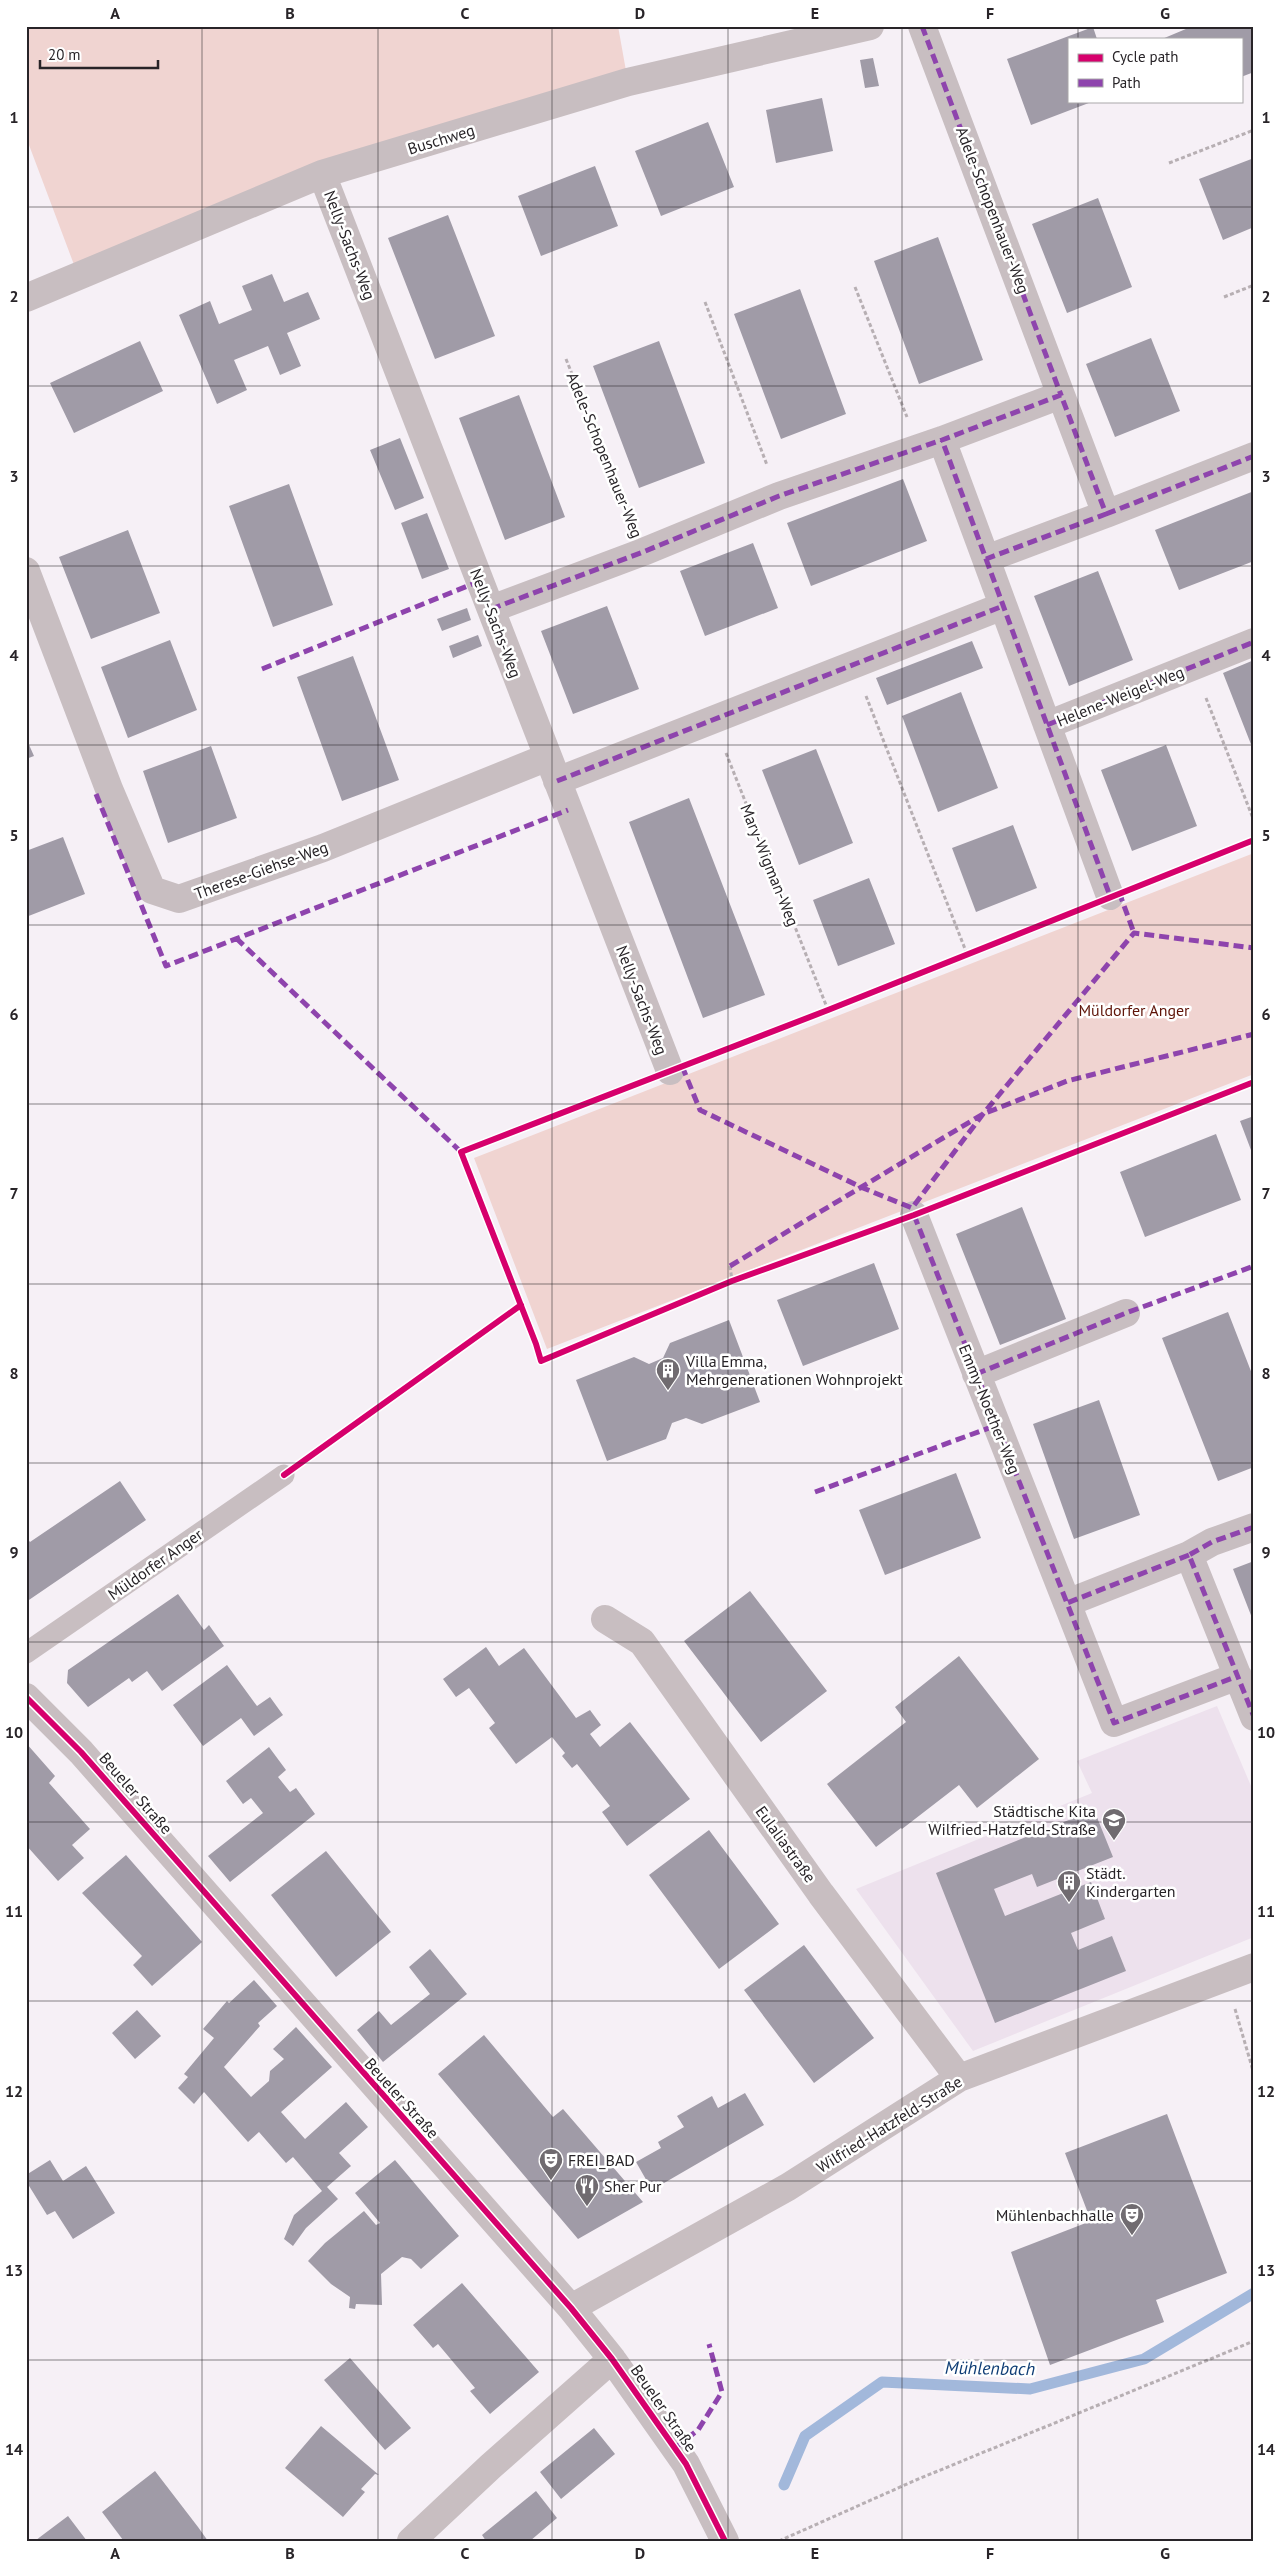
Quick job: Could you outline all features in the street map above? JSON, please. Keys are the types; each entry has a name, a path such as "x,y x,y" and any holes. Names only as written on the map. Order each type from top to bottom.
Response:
{"street":[{"name":"Buschweg","path":"26,298 322,174 628,82 870,26"},
{"name":"Adele-Schopenhauer-Weg","path":"922,26 1106,514"},
{"name":"Nelly-Sachs-Weg","path":"322,174 670,1071"},
{"name":"Adele-Schopenhauer-Weg","path":"490,609 643,552 779,496 1061,395"},
{"path":"930,443 986,559 1110,896"},
{"path":"986,559 1254,456"},
{"name":"Therese-Giehse-Weg","path":"26,571 109,789 152,890 178,899 552,769"},
{"path":"552,769 713,721 1003,606"},
{"name":"Helene-Weigel-Weg","path":"1047,726 1254,642"},
{"name":"Emmy-Noether-Weg","path":"914,1216 1114,1722 1238,1676"},
{"path":"976,1374 1126,1313"},
{"path":"1067,1603 1189,1555 1212,1542 1254,1527"},
{"path":"1189,1555 1254,1717"},
{"name":"Eulaliastraße","path":"605,1619 642,1642 821,1894 959,2078"},
{"name":"Beueler Straße","path":"26,1697 82,1752 571,2308 612,2359 686,2464 725,2541"},
{"name":"Wilfried-Hatzfeld-Straße","path":"571,2308 788,2187 959,2078 1254,1967"},
{"name":"Beueler Straße","path":"411,2541 491,2466 612,2359"}],"lane":[{"name":"Müldorfer Anger","path":"26,1653 284,1474"}],"path":[{"path":"1169,162 1254,130"},
{"path":"1224,297 1254,285"},
{"path":"855,287 930,443"},
{"path":"705,302 779,496"},
{"path":"853,665 967,954"},
{"path":"730,1266 732,1281"},
{"path":"1225,1977 1254,2074"},
{"path":"779,2541 916,2480 1254,2341"}],"shaded area":[{"name":"Städtische Kita Wilfried-Hatzfeld-Straße","path":"1217,1706 1254,1793 1254,1937 973,2051 856,1889 1092,1793 1077,1761"}],"green space":[{"path":"26,26 618,26 628,82 322,174 79,278 26,137"},
{"name":"Müldorfer Anger","path":"1254,853 1254,1074 547,1349 474,1158"}],"building":[{"path":"1193,26 1254,26 1254,72 1242,77 1242,38 1164,38"},
{"path":"1093,27 1097,38 1068,38 1068,102 1091,102 1031,125 1007,59"},
{"path":"873,58 879,86 865,88 860,60"},
{"path":"822,98 833,151 776,163 766,110"},
{"path":"708,122 734,187 661,216 635,151"},
{"path":"1254,158 1254,227 1223,240 1199,179"},
{"path":"595,166 618,226 541,256 518,196"},
{"path":"1098,198 1132,287 1067,313 1032,224"},
{"path":"448,215 495,336 435,359 388,238"},
{"path":"938,237 983,360 919,384 874,261"},
{"path":"272,274 284,302 308,292 320,319 287,333 301,366 280,375 268,346 234,360 247,390 217,404 179,315 210,301 219,324 252,310 242,286"},
{"path":"800,289 846,414 781,439 734,314"},
{"path":"1151,338 1180,411 1115,437 1086,364"},
{"path":"140,341 163,391 74,433 50,383"},
{"path":"659,341 705,463 639,488 593,366"},
{"path":"519,395 565,517 505,540 459,418"},
{"path":"400,438 424,498 395,510 370,450"},
{"path":"903,479 927,541 811,586 787,523"},
{"path":"289,484 333,605 273,627 229,506"},
{"path":"1254,491 1254,561 1179,590 1155,530"},
{"path":"427,513 449,569 422,579 401,523"},
{"path":"128,530 160,613 91,639 59,557"},
{"path":"753,543 778,608 705,636 680,571"},
{"path":"1098,571 1133,660 1069,686 1034,596"},
{"path":"607,606 639,689 573,714 541,631"},
{"path":"467,608 471,620 442,631 437,619"},
{"path":"478,635 482,646 453,658 449,646"},
{"path":"170,640 197,710 128,738 101,667"},
{"path":"972,641 983,668 887,705 876,678"},
{"path":"353,656 399,780 342,801 297,677"},
{"path":"1254,660 1254,752 1223,673"},
{"path":"961,692 998,788 938,812 902,716"},
{"path":"26,738 34,756 26,759"},
{"path":"1166,745 1197,826 1132,851 1101,770"},
{"path":"211,746 237,818 168,843 143,771"},
{"path":"816,749 853,843 799,865 762,770"},
{"path":"689,798 765,995 703,1018 629,822"},
{"path":"1013,825 1037,888 976,912 952,848"},
{"path":"63,837 85,894 26,917 26,851"},
{"path":"869,878 895,944 838,966 813,900"},
{"path":"1254,1116 1254,1158 1240,1121"},
{"path":"1216,1134 1241,1200 1145,1237 1120,1172"},
{"path":"1022,1207 1066,1319 1000,1345 956,1234"},
{"path":"874,1263 899,1329 803,1366 777,1300"},
{"path":"1228,1312 1254,1379 1254,1467 1218,1481 1162,1338"},
{"name":"Villa Emma, Mehrgenerationen Wohnprojekt","path":"729,1320 760,1402 702,1424 686,1418 672,1423 666,1439 607,1461 576,1380 634,1357 649,1364 663,1358 670,1343"},
{"path":"1099,1400 1140,1515 1074,1539 1033,1424"},
{"path":"956,1473 981,1538 885,1575 859,1510"},
{"path":"120,1481 146,1520 26,1602 26,1537 30,1542"},
{"path":"1254,1561 1254,1623 1233,1569"},
{"path":"750,1591 827,1691 761,1742 684,1641"},
{"path":"178,1594 204,1630 209,1625 224,1646 162,1691 147,1671 132,1682 129,1678 88,1707 67,1683 68,1670"},
{"path":"486,1647 499,1666 524,1648 576,1718 590,1710 601,1725 590,1734 600,1747 630,1722 690,1799 627,1846 602,1812 610,1806 577,1764 572,1768 562,1756 565,1753 552,1737 516,1764 489,1728 495,1723 469,1688 456,1697 443,1679"},
{"path":"959,1656 1039,1759 977,1808 959,1785 876,1847 827,1784 906,1722 895,1707"},
{"path":"227,1665 257,1706 270,1697 283,1715 254,1736 241,1718 203,1746 173,1705"},
{"path":"26,1743 55,1776 49,1783 90,1829 72,1845 84,1858 58,1881 26,1845"},
{"path":"269,1747 286,1770 278,1777 290,1792 296,1788 315,1814 230,1882 208,1856 263,1813 251,1798 243,1804 226,1781"},
{"name":"Städt. Kindergarten","path":"1094,1810 1113,1857 1037,1887 1032,1874 994,1889 1005,1916 1091,1882 1105,1919 1071,1933 1078,1950 1112,1936 1126,1971 995,2023 936,1873"},
{"path":"709,1830 779,1924 719,1969 649,1875"},
{"path":"326,1851 391,1932 336,1977 271,1895"},
{"path":"126,1855 202,1942 152,1986 133,1965 142,1956 82,1893"},
{"path":"804,1945 874,2038 814,2083 744,1990"},
{"path":"430,1949 467,1994 383,2062 357,2030 379,2011 391,2025 430,1994 409,1967"},
{"path":"254,1980 277,2006 258,2023 260,2026 224,2067 251,2097 269,2081 270,2071 284,2059 273,2049 296,2027 332,2067 281,2112 305,2139 346,2102 368,2127 339,2153 351,2166 327,2187 338,2199 306,2228 293,2246 284,2239 294,2215 322,2191 293,2157 286,2163 259,2132 248,2142 204,2092 194,2104 178,2088 188,2077 184,2074 214,2038 203,2029 227,2001 229,2003"},
{"path":"137,2010 161,2036 135,2059 112,2033"},
{"path":"484,2035 553,2117 563,2109 643,2202 578,2239 438,2074"},
{"path":"745,2093 764,2125 652,2190 636,2162 661,2148 658,2142 684,2127 677,2116 712,2096 718,2108"},
{"name":"Mühlenbachhalle","path":"1167,2114 1227,2273 1156,2300 1164,2322 1050,2365 1011,2252 1091,2221 1065,2153"},
{"path":"50,2160 63,2181 86,2166 115,2213 73,2239 55,2211 47,2215 26,2181 26,2175"},
{"path":"395,2160 459,2236 421,2269 411,2259 402,2257 381,2274 382,2305 356,2304 355,2309 349,2308 350,2297 331,2284 308,2261 325,2243 364,2211 376,2225 380,2223 355,2193"},
{"path":"462,2283 539,2372 490,2414 470,2391 475,2388 438,2344 433,2348 413,2325"},
{"path":"350,2358 411,2428 385,2450 324,2380"},
{"path":"321,2426 379,2475 375,2474 361,2489 365,2492 343,2517 285,2468"},
{"path":"594,2428 615,2454 561,2499 540,2472"},
{"path":"155,2471 208,2541 123,2540 102,2512"},
{"path":"536,2491 557,2518 530,2541 486,2541 482,2535"},
{"path":"68,2516 87,2541 35,2541 40,2537"}],"waterway":[{"name":"Mühlenbach","path":"784,2485 805,2436 882,2382 1030,2389 1144,2359 1254,2293"}],"marked path":[{"path":"922,26 1061,395"},
{"path":"491,609 643,552 779,496 942,440 1061,395 1106,514 986,559 942,440"},
{"path":"1106,514 1254,456"},
{"path":"986,559 1110,896"},
{"path":"262,669 480,581"},
{"path":"557,781 1003,606"},
{"path":"1047,725 1254,642"},
{"path":"96,794 166,966 568,810"},
{"path":"1119,892 1134,933"},
{"path":"682,1066 700,1110 863,1188 912,1208 983,1114 1134,933 1254,948"},
{"path":"236,938 461,1152 462,1156"},
{"path":"730,1266 983,1114 1067,1081 1254,1034"},
{"path":"914,1215 1067,1603"},
{"path":"976,1374 1126,1313 1254,1266"},
{"path":"815,1492 997,1425"},
{"path":"1254,1527 1212,1542 1189,1555 1254,1717"},
{"path":"1189,1555 1067,1603 1114,1723 1238,1676"},
{"path":"675,2448 698,2430 722,2392 709,2344"}],"cycle path":[{"path":"1254,840 828,1010 461,1152 541,1361 732,1281 914,1215 1254,1082"},
{"path":"284,1475 521,1305"},
{"path":"26,1697 81,1752 571,2308 612,2359 686,2464 725,2541"}],"place":[{"name":"Villa Emma, Mehrgenerationen Wohnprojekt","path":"668,1391"},
{"name":"Städtische Kita Wilfried-Hatzfeld-Straße","path":"1114,1841"},
{"name":"Städt. Kindergarten","path":"1069,1903"},
{"name":"FREI_BAD","path":"551,2181"},
{"name":"Sher Pur","path":"587,2207"},
{"name":"Mühlenbachhalle","path":"1132,2236"}]}
